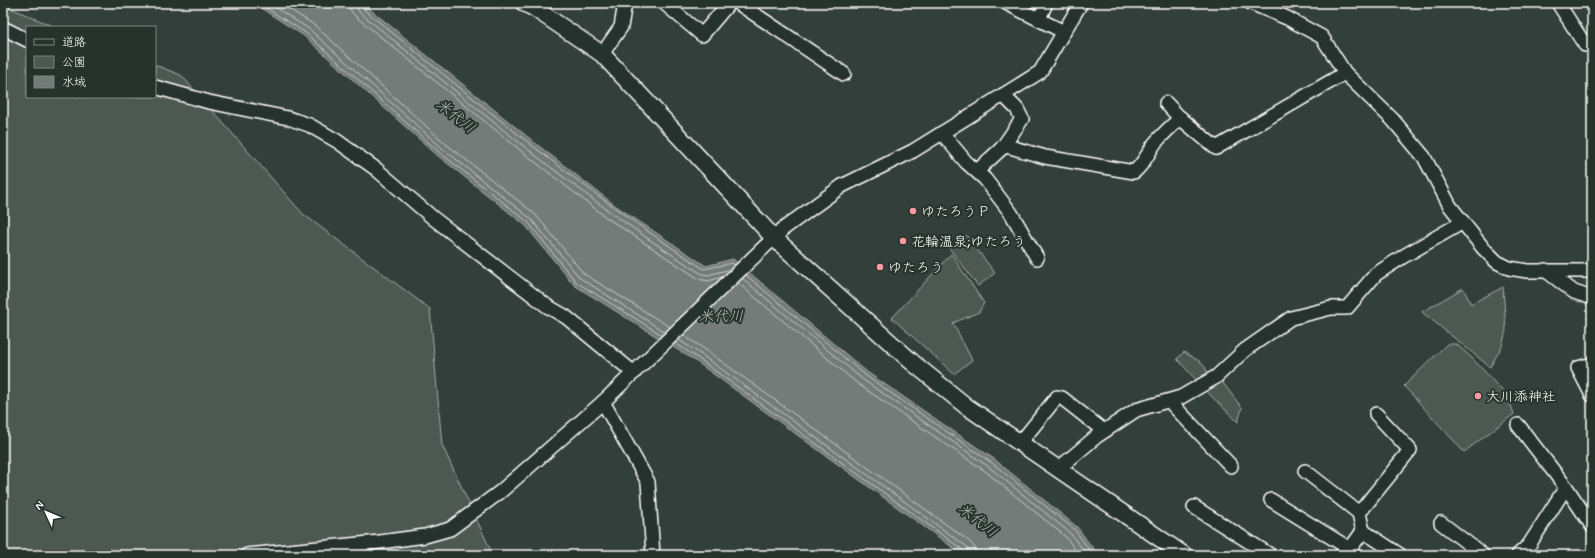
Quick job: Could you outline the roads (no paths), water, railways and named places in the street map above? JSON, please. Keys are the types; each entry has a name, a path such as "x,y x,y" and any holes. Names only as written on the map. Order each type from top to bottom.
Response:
{"street":[{"path":"524,3 534,8 602,54 774,238 912,362 966,406 1184,555"},
{"path":"602,54 621,27 625,3"},
{"path":"664,3 702,35 729,3"},
{"path":"738,3 844,74"},
{"path":"1006,3 1064,32"},
{"path":"1039,19 1046,3"},
{"path":"247,555 380,542 425,536 450,529 500,492 603,402 783,229 842,186 913,151 1040,72 1081,3"},
{"path":"1251,3 1287,18 1322,37 1345,74 1393,120 1424,157 1450,206 1483,248 1497,262 1509,268 1527,271 1592,271"},
{"path":"1558,3 1585,45 1592,40"},
{"path":"3,28 26,40"},
{"path":"1166,103 1180,118 1216,148 1345,74"},
{"path":"156,87 209,102 288,118 309,126 337,141 376,169 433,218 547,306 566,317 638,370"},
{"path":"976,172 1002,148 1022,119 1017,109 1003,95"},
{"path":"1002,148 1007,146 1045,157 1134,172 1141,167 1155,144 1180,118"},
{"path":"942,133 1011,213 1037,258"},
{"path":"1058,469 1104,431 1136,410 1182,397 1216,377 1245,350 1291,318 1332,308 1346,308 1376,274 1463,222"},
{"path":"1545,270 1574,292 1592,298"},
{"path":"1592,364 1578,368 1592,395"},
{"path":"1020,443 1057,397 1062,398 1104,431"},
{"path":"1169,401 1231,466"},
{"path":"603,402 648,482 653,555"},
{"path":"1359,513 1410,450 1376,414"},
{"path":"1518,425 1566,487 1592,526"},
{"path":"1305,471 1359,513 1363,531 1400,555"},
{"path":"1518,555 1529,545 1566,487"},
{"path":"1271,500 1350,549 1363,531"},
{"path":"1194,508 1270,555"},
{"path":"1442,523 1483,555"}],"water":[{"name":"米代川","path":"253,3 362,3 539,146 616,206 706,266 733,259 867,372 994,459 1077,527 1098,555 963,555 694,360 574,285 525,225 437,155 304,36"}],"place":[{"name":"ゆたろうＰ","path":"913,211"},
{"name":"花輪温泉;ゆたろう","path":"903,241"},
{"name":"ゆたろう","path":"880,267"},
{"name":"大川添神社","path":"1478,396"}]}
